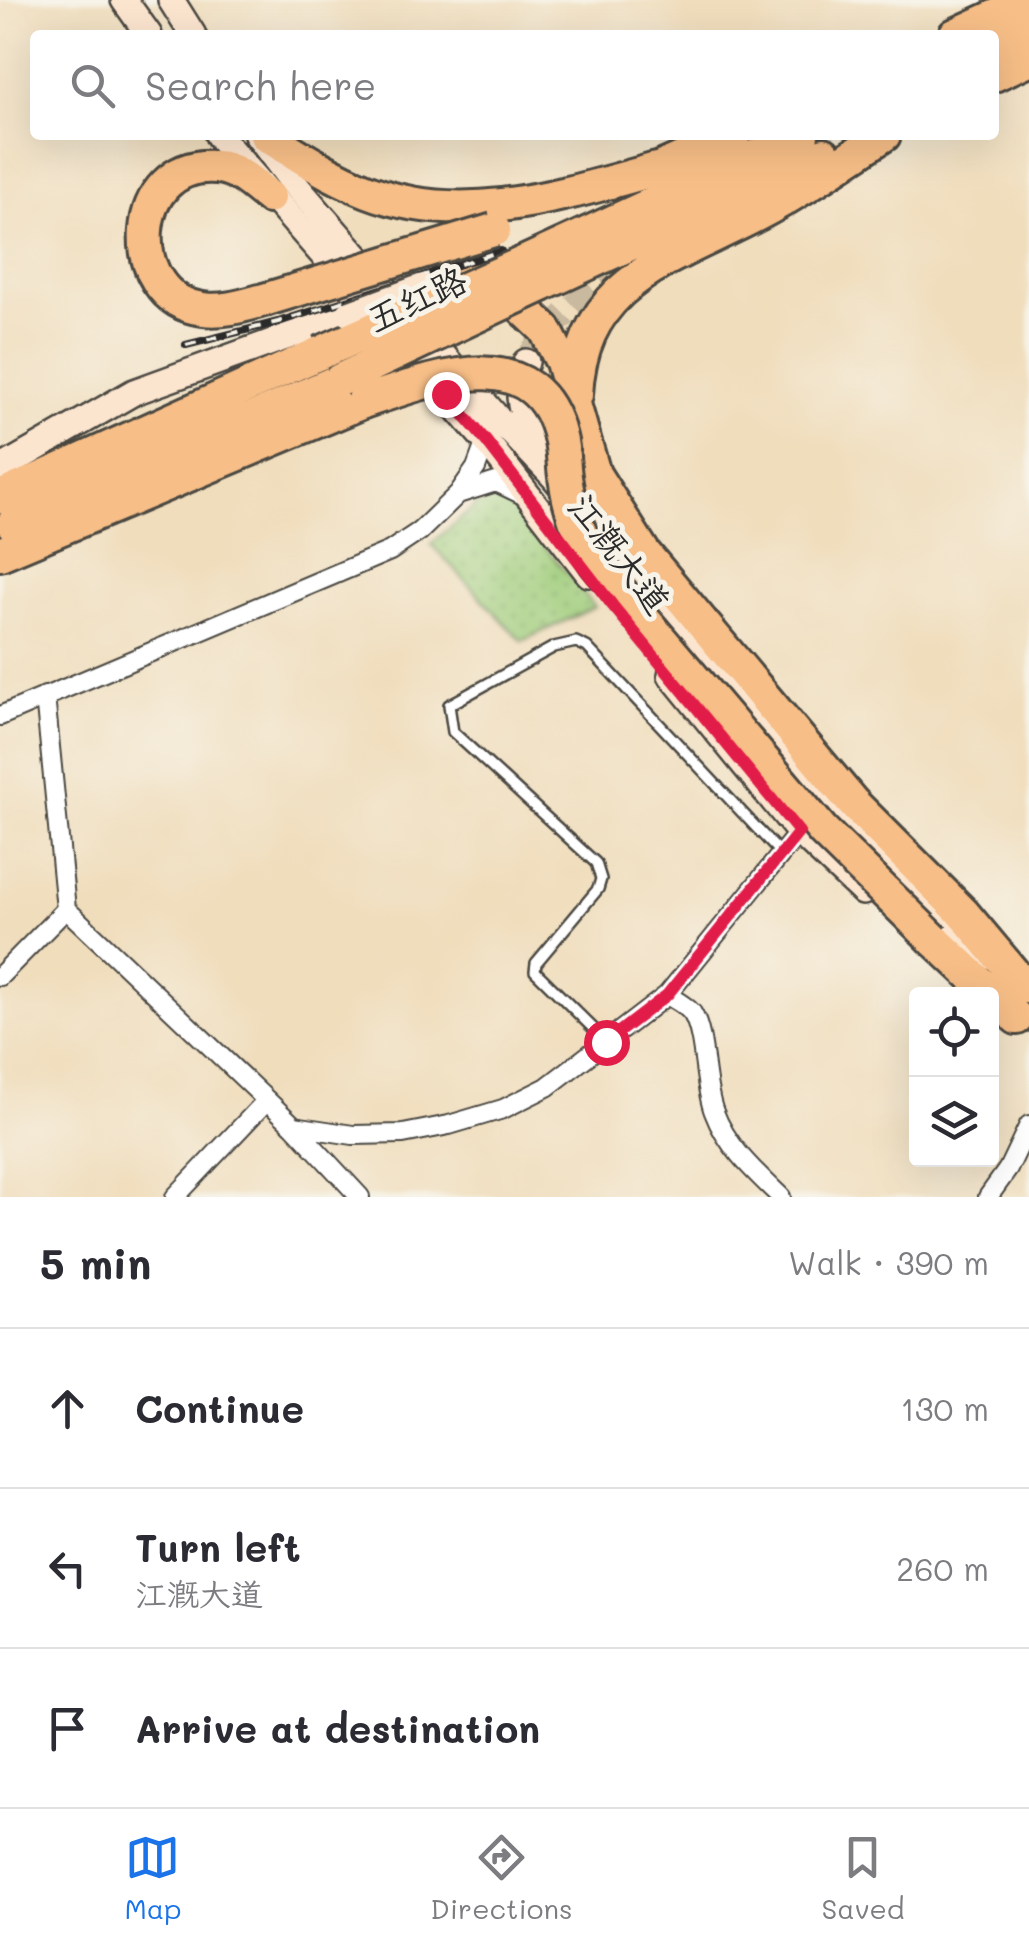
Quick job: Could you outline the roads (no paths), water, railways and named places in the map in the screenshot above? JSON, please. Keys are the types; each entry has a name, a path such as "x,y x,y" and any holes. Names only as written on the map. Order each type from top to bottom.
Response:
{"highway":[{"path":"966,30 1029,2"},
{"path":"999,44 1029,30"},
{"path":"999,73 1029,59"},
{"path":"274,140 321,169 370,192 412,203 464,208 514,204 570,193 664,167"},
{"path":"269,197 234,172 216,166 176,176 159,192 148,210 144,234 148,260 161,284 176,300 202,310 230,308 517,257 566,206 723,140"},
{"name":"五红路","path":"0,497 320,353 517,257 790,140"},
{"name":"五红路","path":"2,546 352,391 517,257 851,140"},
{"path":"579,430 579,361 598,317 615,296 652,265 758,214 876,140"},
{"path":"435,282 470,275 495,282 545,329 562,362 579,430 602,491 644,554 852,802 963,913 1018,1005"},
{"path":"352,391 473,372 514,379 543,400 560,436 578,530 596,563 823,831 934,940 1018,1005"}],"main road":[{"path":"124,0 145,30"},
{"path":"171,0 190,30"},
{"name":"江溉大道","path":"222,140 486,441 613,606 799,832 923,949 975,987"},
{"name":"江溉大道","path":"262,140 291,180 548,470 841,818 950,927 1018,1005"},
{"path":"0,469 134,392 435,282 517,257"},
{"path":"526,362 518,384 520,405 548,470"}],"street":[{"path":"0,716 390,551 420,531 458,494 476,468 486,441"},
{"path":"458,494 496,482 510,486 536,505"},
{"path":"45,696 66,909 294,1126 360,1197"},
{"path":"294,1126 353,1135 403,1134 503,1109 547,1087 667,995 799,832"},
{"path":"0,976 66,909"},
{"path":"667,995 690,1010 699,1030 702,1064 714,1113 740,1156 781,1197"},
{"path":"175,1197 267,1100"},
{"path":"988,1197 1008,1169 1029,1125"}],"lane":[{"path":"606,1042 535,971 536,963 598,889 600,870 454,732 449,705 554,648 576,642 587,647 781,854"}],"tunnel":[{"path":"526,362 565,314 647,252"}],"railway":[{"path":"186,345 278,322 501,251"}]}
